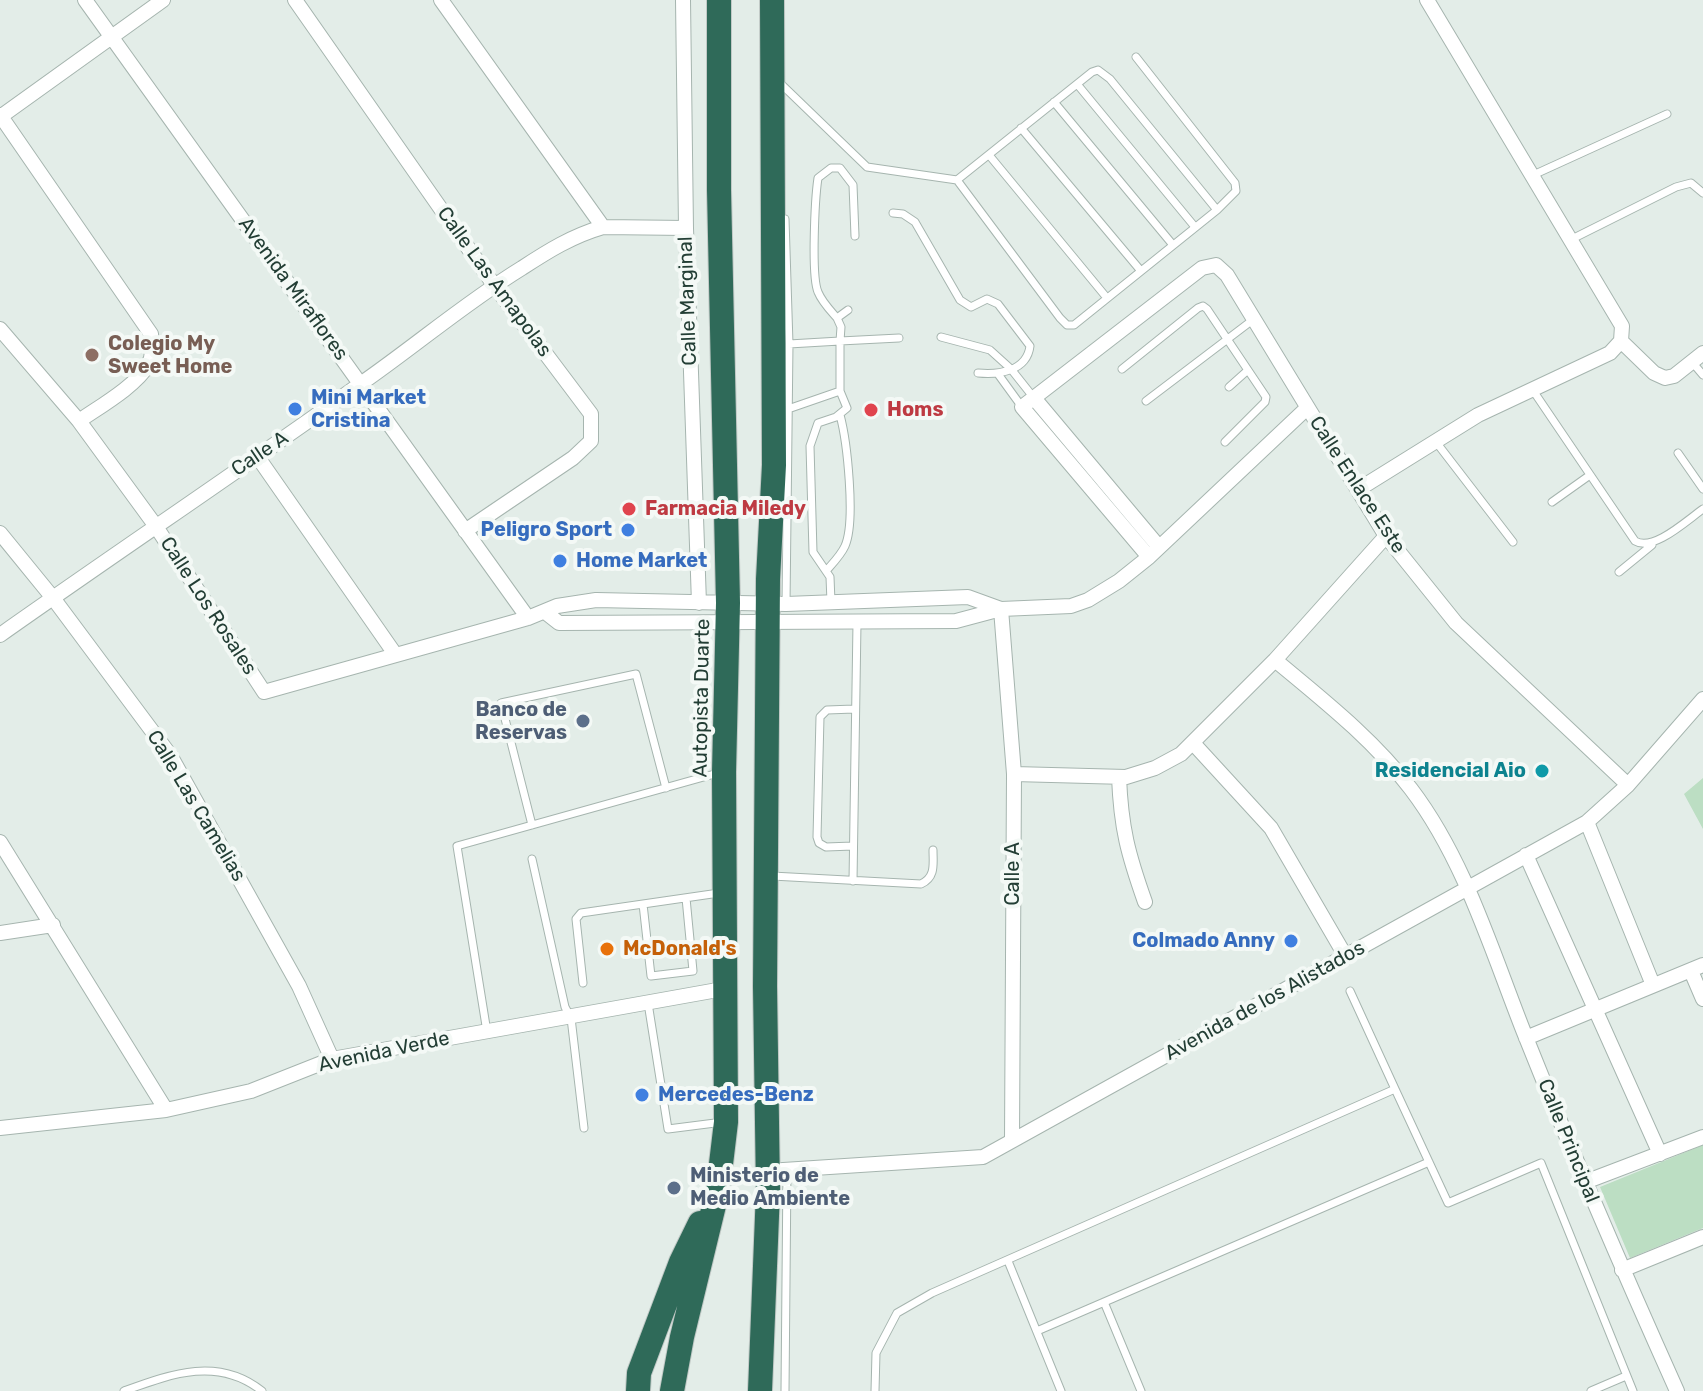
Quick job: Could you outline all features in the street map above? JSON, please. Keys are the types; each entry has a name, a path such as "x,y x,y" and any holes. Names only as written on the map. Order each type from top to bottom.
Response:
{"highway":[{"name":"Autopista Duarte","path":"672,1391 718,1189 726,1122 723,989 727,613 719,206 719,0"},
{"path":"760,1391 777,1170 766,875 775,611 772,0"},
{"path":"638,1391 639,1373 681,1262 718,1189"}],"street":[{"name":"Avenida Miraflores","path":"85,0 528,618"},
{"path":"79,421 138,377 149,364 153,351 151,334 0,116 163,0"},
{"name":"Calle Las Amapolas","path":"295,0 494,285 591,414 591,441 573,458 465,531"},
{"path":"441,0 603,227 686,228"},
{"name":"Calle Marginal","path":"683,0 686,228 699,603"},
{"path":"1359,489 1434,440 1610,353 1621,341 1622,326 1427,0"},
{"name":"Calle A","path":"0,635 362,384 494,285 559,244 603,227"},
{"name":"Calle Enlace Este","path":"1028,403 1202,268 1216,265 1227,275 1386,536 1456,623 1628,785"},
{"name":"Calle Los Rosales","path":"0,329 79,421 155,525 264,692 528,618 557,606 596,600 699,603 727,613"},
{"path":"1621,341 1654,373 1665,378 1674,376 1698,358"},
{"path":"1028,403 1154,552"},
{"path":"775,611 857,623 956,621 1001,609 1071,606 1088,600 1119,581 1154,552 1307,408"},
{"path":"257,456 395,654"},
{"name":"Calle Las Camelias","path":"0,533 53,598 170,755 299,986 332,1059"},
{"path":"1014,774 1119,777 1155,768 1181,754 1275,660 1386,536"},
{"path":"545,612 559,623 775,611 831,602 968,597 1001,609"},
{"name":"Calle A","path":"1001,609 1014,774 1012,1140"},
{"name":"Calle Principal","path":"1275,660 1380,752 1411,789 1438,829 1466,889 1622,1270 1677,1391"},
{"name":"Avenida de los Alistados","path":"777,1170 983,1157 1587,822 1628,785 1703,699"},
{"path":"1193,743 1271,828 1346,957"},
{"path":"1119,777 1126,851 1145,902"},
{"path":"1587,822 1653,985"},
{"path":"0,842 166,1110"},
{"path":"1526,855 1660,1154"},
{"path":"0,933 53,925"},
{"path":"1526,1038 1697,968 1703,999"},
{"name":"Avenida Verde","path":"0,1128 166,1110 251,1091 332,1059 723,989"},
{"path":"1585,1182 1703,1137"},
{"path":"1622,1270 1703,1237"}],"lane":[{"path":"773,76 867,167 957,180 1067,325 1074,325 1217,210 1236,191 1235,183 1136,57"},
{"path":"957,180 1098,70 1110,79 1217,210"},
{"path":"1077,84 1195,227"},
{"path":"1054,102 1173,245"},
{"path":"773,109 782,125 782,141"},
{"path":"1531,176 1667,114"},
{"path":"1021,128 1141,271"},
{"path":"989,155 1107,298"},
{"path":"831,602 830,577 813,552 810,446 818,423 840,415 847,408 840,391 841,327 818,294 816,285 815,198 818,178 831,168 840,168 853,185 855,236"},
{"path":"1570,240 1676,187 1691,183 1703,193"},
{"path":"775,611 788,409 784,203"},
{"path":"893,213 903,214 915,222 960,300 971,307 987,299 998,304 1030,346 1029,355 1011,369 998,374 978,373"},
{"path":"1122,369 1203,306 1266,397 1265,402 1225,442"},
{"path":"837,318 848,310"},
{"path":"1146,401 1254,319"},
{"path":"941,337 990,350 1011,369 1028,403"},
{"path":"789,344 899,338"},
{"path":"1698,358 1703,375"},
{"path":"1229,387 1248,370"},
{"path":"998,374 1028,403"},
{"path":"1532,389 1635,541 1641,545 1652,545"},
{"path":"788,409 840,391"},
{"path":"826,571 846,544 849,501 847,441 840,415"},
{"path":"1434,440 1513,542"},
{"path":"1678,453 1703,489"},
{"path":"1552,502 1590,475"},
{"path":"1619,572 1703,509"},
{"path":"853,881 857,623"},
{"path":"532,825 501,703 636,674 666,788"},
{"path":"853,846 826,847 819,843 817,837 820,717 827,710 854,709"},
{"path":"487,1032 457,846 724,772"},
{"path":"766,875 921,884 929,880 932,873 933,850"},
{"path":"532,859 565,1007 571,1018 584,1128"},
{"path":"583,983 576,924 578,916 587,912 725,892"},
{"path":"643,904 651,976 693,971 686,898"},
{"path":"1350,991 1448,1203 1541,1163 1633,1391"},
{"path":"648,1001 668,1129 726,1122"},
{"path":"875,1391 876,1353 897,1313 932,1293 1395,1089"},
{"path":"1037,1331 1429,1162"},
{"path":"777,1170 785,1391"},
{"path":"1008,1261 1061,1391"},
{"path":"1104,1302 1141,1391"},
{"path":"124,1391 194,1370 222,1371 250,1382 262,1391"},
{"path":"1591,1391 1626,1376"}],"green space":[{"path":"1703,778 1703,829 1684,794"},
{"path":"1703,1145 1703,1228 1630,1258 1600,1187"}],"place":[{"name":"Colegio My Sweet Home","path":"92,355"},
{"name":"Mini Market Cristina","path":"295,409"},
{"name":"Homs","path":"871,410"},
{"name":"Farmacia Miledy","path":"629,509"},
{"name":"Peligro Sport","path":"628,530"},
{"name":"Home Market","path":"560,561"},
{"name":"Banco de Reservas","path":"583,721"},
{"name":"Residencial Aio","path":"1542,771"},
{"name":"Colmado Anny","path":"1291,941"},
{"name":"McDonald's","path":"607,949"},
{"name":"Mercedes-Benz","path":"642,1095"},
{"name":"Ministerio de Medio Ambiente","path":"674,1188"}]}
